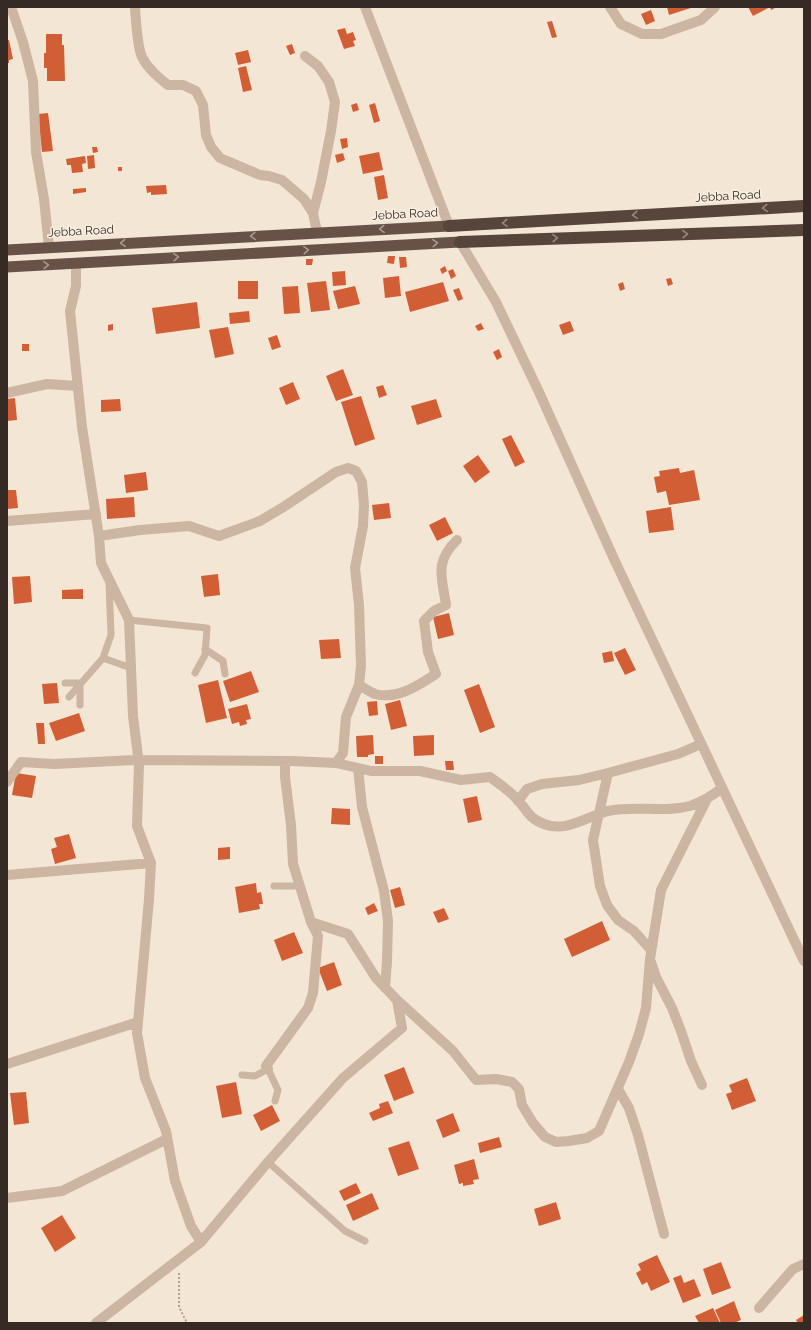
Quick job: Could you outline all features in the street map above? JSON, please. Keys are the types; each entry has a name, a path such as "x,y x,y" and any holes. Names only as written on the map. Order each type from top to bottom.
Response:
{"highway":[{"name":"Jebba Road","path":"7,250 804,206"},
{"path":"7,267 257,252 460,242 804,230"}],"street":[{"path":"11,7 27,56 32,81 36,152 44,199 49,247"},
{"path":"135,7 138,39 142,56 153,72 168,85 183,84 196,91 203,105 206,134 211,147 220,158 260,175 282,180 304,199 314,212"},
{"path":"365,7 449,226"},
{"path":"610,7 621,24 642,34 661,34 701,20 715,7"},
{"path":"305,56 318,66 329,82 335,102 332,131 314,212 316,232"},
{"path":"460,242 496,302 539,392 614,559 804,962"},
{"path":"76,263 76,286 70,311 82,427 96,514 101,563 129,620 133,716 138,761 137,826 151,863 137,1033 145,1078 166,1131 175,1181 191,1226 201,1242"},
{"path":"7,393 47,384 78,386"},
{"path":"99,536 140,530 189,526 219,536 260,521 336,472 348,468 356,471 362,482 364,506 363,526 355,568 359,605 361,666 359,685 346,717 343,753 336,763"},
{"path":"7,521 96,514"},
{"path":"359,685 375,694 390,695 407,692 436,674 428,652 424,621 434,611 446,605 440,564 448,548 457,540"},
{"path":"518,801 527,789 542,784 578,780 608,773 678,754 701,744"},
{"path":"7,782 21,762 54,764 138,761 285,761 336,763 371,771 420,771 461,780 490,777 514,795 531,818 546,825 566,827 609,811 635,809 667,810 690,806 708,799 722,788"},
{"path":"268,1069 266,1066 308,1008 313,993 318,936 311,922 293,864 291,825 285,777 285,761"},
{"path":"358,768 362,807 384,891 388,922 388,961 385,988"},
{"path":"608,773 593,840 600,886 607,905 618,920 634,931 650,954 656,977 672,1008 691,1061 702,1085"},
{"path":"311,922 348,934 376,978 396,1000 453,1051 476,1080 496,1079 512,1082 519,1089 522,1105 533,1124 545,1137 556,1142 586,1138 599,1131 629,1062 646,1008 650,954 661,890 708,799"},
{"path":"7,875 151,863"},
{"path":"96,1323 201,1242 268,1162 343,1078 402,1028 396,1000"},
{"path":"7,1064 138,1022"},
{"path":"618,1089 629,1108 664,1234"},
{"path":"7,1198 62,1191 167,1139"},
{"path":"759,1308 793,1269 804,1264"}],"lane":[{"path":"69,697 103,658 111,634 109,579"},
{"path":"129,620 207,628 205,655 195,673"},
{"path":"205,649 223,661 225,674"},
{"path":"103,658 131,668"},
{"path":"65,683 80,683"},
{"path":"80,683 80,705"},
{"path":"274,886 300,886"},
{"path":"242,1075 255,1076 268,1069 278,1090 275,1101"},
{"path":"268,1162 345,1231 365,1241"}],"path":[{"path":"179,1260 179,1307 187,1323"}],"building":[{"path":"667,7 694,7 669,15"},
{"path":"748,7 770,7 753,16"},
{"path":"770,7 777,7 771,10"},
{"path":"651,10 655,21 646,25 641,14"},
{"path":"552,21 557,37 552,38 547,22"},
{"path":"345,28 347,34 353,32 356,40 353,41 355,46 344,49 337,30"},
{"path":"46,34 62,34 62,45 64,45 65,81 47,81 47,68 44,68"},
{"path":"7,40 9,40 13,59 9,60 9,63 7,63"},
{"path":"292,44 295,53 290,55 286,46"},
{"path":"248,50 251,62 238,65 235,53"},
{"path":"246,66 252,90 243,92 238,68"},
{"path":"357,103 359,110 353,112 351,105"},
{"path":"375,103 380,121 374,123 369,105"},
{"path":"48,113 53,151 42,152 38,114"},
{"path":"347,138 348,147 342,149 340,139"},
{"path":"92,147 97,147 98,152 93,153"},
{"path":"379,152 383,170 363,174 359,156"},
{"path":"343,153 345,160 337,163 335,155"},
{"path":"94,155 95,168 88,169 87,156"},
{"path":"85,156 86,163 82,164 83,172 72,173 71,165 67,165 66,159"},
{"path":"118,167 122,167 122,171 118,171"},
{"path":"384,175 388,198 378,200 374,177"},
{"path":"166,185 167,194 151,195 151,192 147,193 146,186"},
{"path":"86,188 86,192 73,194 73,189"},
{"path":"388,256 395,256 394,264 387,263"},
{"path":"399,257 406,257 407,267 400,268"},
{"path":"306,259 313,259 312,265 306,265"},
{"path":"445,266 447,271 442,274 440,269"},
{"path":"453,269 456,276 451,279 448,271"},
{"path":"345,271 346,285 333,286 332,272"},
{"path":"399,276 401,296 385,298 383,278"},
{"path":"671,278 673,284 668,286 666,279"},
{"path":"238,281 258,281 258,299 238,299"},
{"path":"326,281 330,310 311,312 307,283"},
{"path":"443,282 449,301 410,312 405,292"},
{"path":"623,282 625,289 620,291 618,284"},
{"path":"298,286 300,313 284,314 282,287"},
{"path":"355,286 360,304 338,309 333,291"},
{"path":"459,288 463,299 458,301 453,290"},
{"path":"197,302 200,328 156,334 152,308"},
{"path":"249,311 250,322 230,324 229,313"},
{"path":"570,321 574,331 563,335 559,325"},
{"path":"481,323 484,329 478,331 475,326"},
{"path":"113,324 113,330 108,331 108,325"},
{"path":"228,327 234,354 215,358 209,330"},
{"path":"277,335 281,347 272,350 268,338"},
{"path":"22,344 29,344 29,351 22,351"},
{"path":"499,349 502,357 497,360 493,352"},
{"path":"343,369 353,395 336,401 326,376"},
{"path":"293,382 300,399 286,405 279,388"},
{"path":"383,385 387,395 379,398 376,387"},
{"path":"361,396 375,439 355,446 341,402"},
{"path":"15,398 17,420 7,421 7,399"},
{"path":"120,399 121,411 101,412 101,400"},
{"path":"436,399 442,417 417,425 411,406"},
{"path":"511,435 525,462 515,467 502,439"},
{"path":"478,455 490,472 475,483 463,466"},
{"path":"679,468 680,473 694,470 700,500 669,505 666,491 657,493 654,477 660,476 659,471"},
{"path":"146,472 148,490 126,493 124,475"},
{"path":"7,490 16,490 18,508 7,509"},
{"path":"134,497 135,517 107,519 106,499"},
{"path":"389,503 391,518 374,520 372,505"},
{"path":"671,507 674,530 649,533 646,511"},
{"path":"445,517 453,533 437,541 429,525"},
{"path":"218,574 220,595 204,597 201,576"},
{"path":"30,576 32,602 14,604 12,577"},
{"path":"83,589 83,599 62,599 62,590"},
{"path":"449,613 454,635 438,639 433,617"},
{"path":"339,639 341,658 321,659 319,640"},
{"path":"625,648 636,670 625,675 614,653"},
{"path":"612,651 614,661 604,663 602,653"},
{"path":"251,671 259,692 230,702 223,681"},
{"path":"218,680 227,718 206,723 198,685"},
{"path":"57,683 59,703 44,704 42,684"},
{"path":"479,684 495,727 480,733 464,690"},
{"path":"400,700 407,726 391,730 385,704"},
{"path":"377,701 378,715 369,716 367,702"},
{"path":"247,704 251,719 246,720 247,724 240,726 239,722 232,724 228,709"},
{"path":"79,713 85,731 56,741 49,723"},
{"path":"36,723 44,723 45,744 38,744"},
{"path":"373,735 374,754 368,755 368,757 357,757 356,736"},
{"path":"434,735 434,755 414,756 413,736"},
{"path":"375,756 383,756 383,764 375,764"},
{"path":"445,761 453,761 454,770 446,770"},
{"path":"16,773 36,776 32,798 12,795"},
{"path":"477,796 482,820 468,823 463,799"},
{"path":"332,808 350,809 350,825 331,824"},
{"path":"69,834 76,858 55,864 51,849 57,847 54,838"},
{"path":"230,847 230,859 218,860 218,848"},
{"path":"256,883 257,893 261,892 263,904 259,904 260,909 239,913 235,887"},
{"path":"400,887 405,905 395,908 390,890"},
{"path":"374,903 378,911 368,915 365,908"},
{"path":"444,908 449,919 438,923 433,912"},
{"path":"602,921 610,940 572,957 564,939"},
{"path":"294,932 303,953 282,961 274,940"},
{"path":"334,962 342,985 327,991 318,968"},
{"path":"404,1067 414,1093 394,1101 384,1075"},
{"path":"747,1078 756,1101 732,1110 726,1094 732,1092 729,1085"},
{"path":"236,1082 242,1114 222,1118 216,1086"},
{"path":"26,1092 29,1123 14,1125 10,1093"},
{"path":"388,1101 393,1113 373,1121 369,1113 380,1108 379,1104"},
{"path":"272,1105 280,1121 261,1131 253,1115"},
{"path":"453,1113 460,1131 443,1138 436,1120"},
{"path":"499,1137 502,1147 480,1153 478,1143"},
{"path":"409,1141 419,1169 398,1176 388,1148"},
{"path":"474,1159 479,1179 473,1180 474,1184 463,1186 463,1183 459,1184 454,1165"},
{"path":"356,1183 361,1193 344,1201 339,1191"},
{"path":"372,1193 379,1209 353,1221 346,1205"},
{"path":"556,1202 561,1219 539,1226 534,1209"},
{"path":"62,1215 76,1238 55,1252 41,1228"},
{"path":"657,1255 670,1282 651,1291 647,1282 642,1285 636,1273 641,1270 638,1264"},
{"path":"721,1262 731,1288 712,1295 703,1269"},
{"path":"681,1275 684,1283 694,1279 701,1296 683,1303 673,1278"},
{"path":"734,1301 741,1320 734,1323 721,1323 715,1310"},
{"path":"713,1308 720,1323 699,1323 695,1316"},
{"path":"804,1315 804,1323 798,1323 796,1320"}]}
